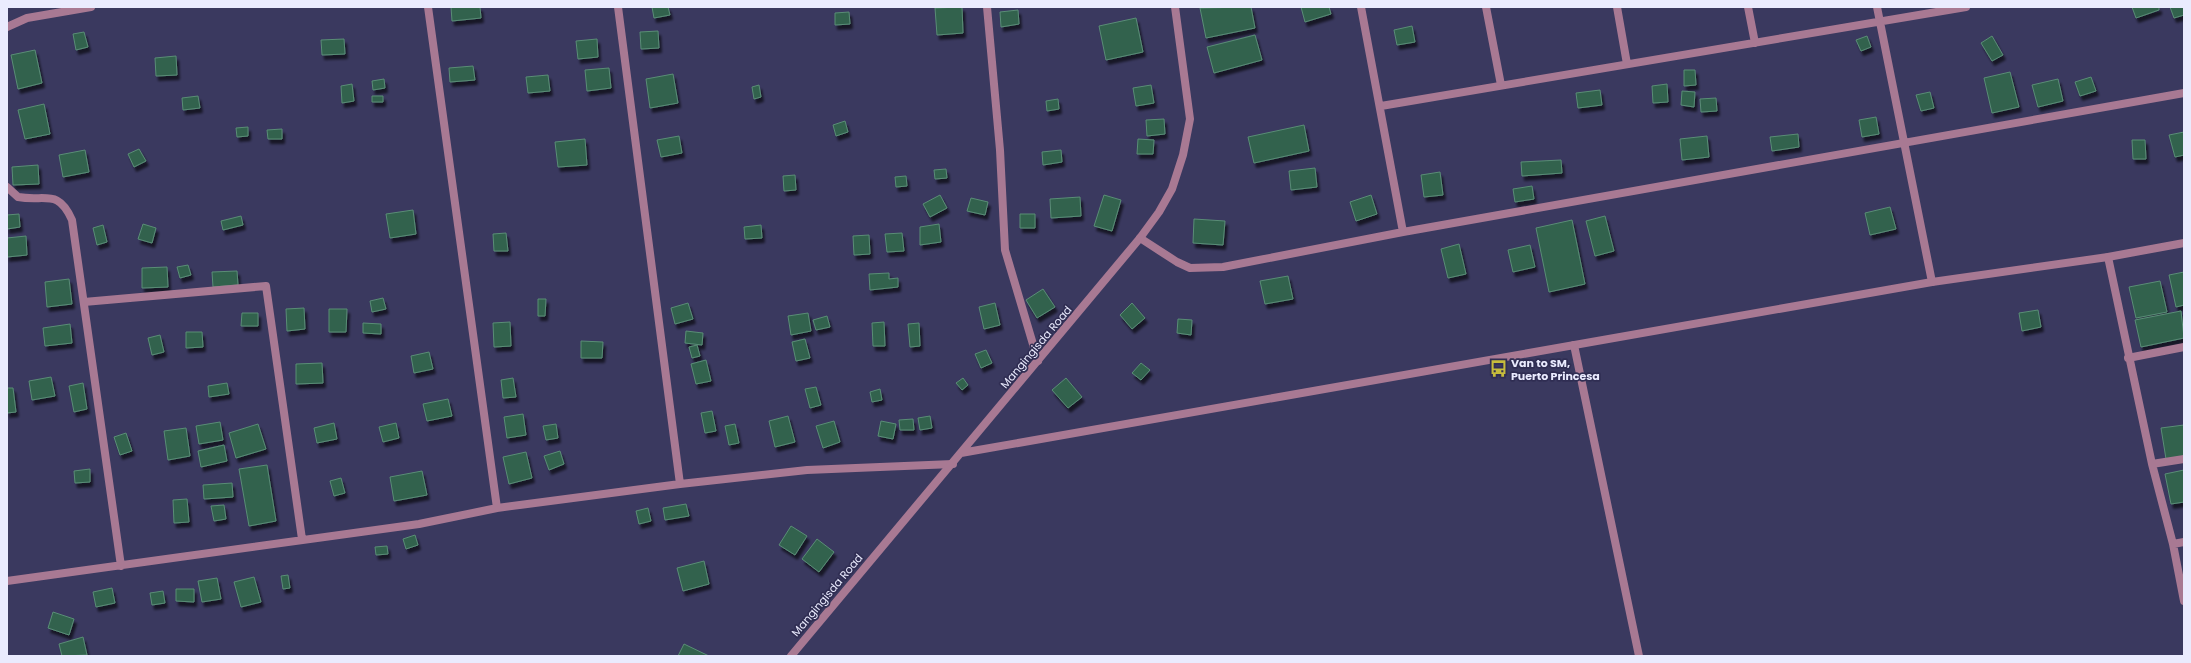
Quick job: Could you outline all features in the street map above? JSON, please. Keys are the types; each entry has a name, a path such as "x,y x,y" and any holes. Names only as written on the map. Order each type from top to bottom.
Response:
{"street":[{"path":"7,27 27,18 91,7"},
{"path":"428,7 497,508"},
{"path":"618,7 680,484"},
{"path":"987,7 1000,150 1005,250 1038,361"},
{"name":"Mangingisda Road","path":"791,656 1140,238 1159,212 1172,189 1183,155 1190,119 1175,7"},
{"path":"1361,7 1403,232"},
{"path":"1486,7 1501,85"},
{"path":"1617,7 1627,64"},
{"path":"1748,7 1755,42"},
{"path":"1877,7 1932,282"},
{"path":"1380,106 1966,7"},
{"path":"1140,238 1177,262 1190,268 1223,268 1403,232 2184,93"},
{"path":"7,187 18,197 50,197 59,201 66,208 72,220 121,566"},
{"path":"961,453 1932,282 2108,258 2184,243"},
{"path":"2108,258 2128,358 2152,464 2173,544 2184,601"},
{"path":"84,302 266,286 302,540"},
{"path":"1574,345 1639,656"},
{"path":"2128,358 2184,347"},
{"path":"2152,464 2184,459"},
{"path":"7,580 121,566 419,524 497,508 680,484 806,470 952,464"},
{"path":"2173,544 2184,542"}],"building":[{"path":"451,7 480,7 481,18 452,21"},
{"path":"652,7 668,7 670,15 654,18"},
{"path":"962,7 963,33 937,35 935,8"},
{"path":"1251,7 1255,28 1206,38 1200,8"},
{"path":"1301,7 1329,7 1331,14 1305,22"},
{"path":"2132,7 2159,7 2159,10 2136,18"},
{"path":"2170,7 2184,7 2184,15 2174,18"},
{"path":"1018,10 1019,24 1001,27 1000,12"},
{"path":"849,12 850,24 835,25 835,13"},
{"path":"1136,18 1143,52 1106,60 1099,26"},
{"path":"1412,26 1415,42 1397,45 1394,30"},
{"path":"658,31 659,48 641,49 640,32"},
{"path":"84,32 88,47 76,50 73,34"},
{"path":"1255,35 1262,60 1214,73 1207,47"},
{"path":"1867,36 1871,47 1861,51 1856,40"},
{"path":"1992,36 2003,55 1992,61 1981,43"},
{"path":"344,39 345,54 322,55 321,40"},
{"path":"597,39 598,57 578,59 576,41"},
{"path":"35,50 42,83 18,89 11,55"},
{"path":"176,56 177,75 156,76 155,58"},
{"path":"473,66 475,80 450,82 449,68"},
{"path":"609,68 611,88 587,91 585,70"},
{"path":"1684,70 1695,70 1696,85 1684,86"},
{"path":"2010,72 2019,107 1992,113 1984,78"},
{"path":"673,74 678,103 650,108 646,79"},
{"path":"548,75 550,91 528,93 526,77"},
{"path":"2091,77 2096,91 2080,96 2075,82"},
{"path":"384,79 385,88 373,90 372,81"},
{"path":"2058,79 2063,101 2038,107 2032,85"},
{"path":"352,84 354,101 342,103 341,86"},
{"path":"1667,84 1668,102 1653,103 1652,86"},
{"path":"759,85 761,97 754,99 752,87"},
{"path":"1151,85 1154,103 1136,106 1133,88"},
{"path":"1600,90 1602,105 1578,108 1576,93"},
{"path":"1682,91 1695,92 1694,107 1681,105"},
{"path":"1930,92 1934,108 1921,111 1916,95"},
{"path":"198,96 200,108 183,110 182,98"},
{"path":"372,96 383,96 383,102 372,102"},
{"path":"1716,98 1717,111 1701,112 1700,99"},
{"path":"1058,99 1059,109 1047,111 1046,101"},
{"path":"44,104 50,134 25,139 18,110"},
{"path":"1876,117 1879,134 1862,137 1859,120"},
{"path":"1164,119 1165,134 1147,136 1146,120"},
{"path":"845,121 848,132 836,136 833,125"},
{"path":"1304,125 1309,151 1254,163 1248,137"},
{"path":"248,127 248,136 237,137 236,128"},
{"path":"282,129 282,139 268,139 267,130"},
{"path":"2184,132 2184,155 2175,157 2169,135"},
{"path":"1798,134 1799,147 1772,151 1770,137"},
{"path":"679,136 682,153 661,157 657,140"},
{"path":"1707,136 1709,157 1682,160 1680,139"},
{"path":"585,139 587,165 558,167 555,142"},
{"path":"1138,139 1154,140 1153,154 1137,154"},
{"path":"2132,140 2145,140 2146,159 2133,159"},
{"path":"139,149 146,161 134,167 128,154"},
{"path":"85,150 89,172 63,177 59,155"},
{"path":"1061,150 1062,162 1043,165 1042,152"},
{"path":"1561,160 1562,173 1522,176 1521,162"},
{"path":"38,165 39,184 13,185 12,167"},
{"path":"1315,168 1317,187 1291,190 1289,171"},
{"path":"946,169 947,178 935,179 934,170"},
{"path":"1440,172 1443,195 1424,197 1421,175"},
{"path":"795,175 796,190 784,191 783,176"},
{"path":"906,176 907,186 896,187 895,177"},
{"path":"1532,186 1534,199 1515,202 1513,189"},
{"path":"940,195 947,208 930,217 923,204"},
{"path":"1104,195 1121,200 1112,231 1094,226"},
{"path":"1371,195 1377,214 1356,221 1350,202"},
{"path":"1080,197 1081,216 1051,218 1050,199"},
{"path":"971,198 988,202 985,215 967,211"},
{"path":"1890,207 1896,229 1870,235 1865,213"},
{"path":"413,210 416,234 390,238 386,214"},
{"path":"19,214 20,227 7,229 7,215"},
{"path":"1020,214 1035,214 1035,228 1020,228"},
{"path":"241,216 243,225 223,230 221,221"},
{"path":"1605,216 1614,251 1595,256 1586,221"},
{"path":"1194,219 1225,221 1223,245 1193,243"},
{"path":"1572,220 1585,284 1549,292 1536,228"},
{"path":"143,224 156,228 152,243 138,239"},
{"path":"939,224 941,242 920,245 920,227"},
{"path":"103,225 107,242 97,245 93,228"},
{"path":"761,225 762,238 745,239 744,227"},
{"path":"506,233 508,251 494,251 493,234"},
{"path":"902,233 904,251 887,252 885,234"},
{"path":"869,235 870,254 854,255 853,236"},
{"path":"26,236 27,255 7,257 7,238"},
{"path":"1459,244 1466,274 1448,278 1441,249"},
{"path":"1530,245 1535,267 1513,272 1508,250"},
{"path":"188,265 191,275 180,278 177,267"},
{"path":"167,267 168,287 142,288 142,268"},
{"path":"237,271 238,285 213,287 212,272"},
{"path":"2184,272 2184,305 2176,307 2169,275"},
{"path":"889,273 889,279 898,278 898,287 870,290 869,274"},
{"path":"1288,276 1293,299 1265,304 1260,281"},
{"path":"69,279 72,304 47,307 45,282"},
{"path":"2160,281 2167,312 2136,318 2129,287"},
{"path":"1043,289 1055,307 1037,318 1026,300"},
{"path":"383,298 386,309 372,312 370,301"},
{"path":"538,299 546,299 545,316 538,316"},
{"path":"688,303 693,319 675,324 671,308"},
{"path":"995,303 1000,325 984,329 979,307"},
{"path":"1132,303 1145,318 1132,329 1120,315"},
{"path":"304,308 305,329 287,331 286,309"},
{"path":"329,309 347,309 346,332 329,332"},
{"path":"2038,310 2041,327 2022,331 2019,313"},
{"path":"2181,311 2184,338 2141,347 2135,320"},
{"path":"242,313 258,313 258,326 241,326"},
{"path":"808,313 811,331 791,335 788,316"},
{"path":"827,316 830,327 816,330 813,320"},
{"path":"1178,319 1192,320 1191,335 1177,333"},
{"path":"510,322 511,346 494,347 493,323"},
{"path":"884,322 885,346 873,346 872,323"},
{"path":"363,323 381,324 381,334 363,333"},
{"path":"919,323 920,346 910,347 908,324"},
{"path":"70,324 72,343 45,346 43,328"},
{"path":"686,331 703,333 702,345 685,343"},
{"path":"186,332 202,332 203,347 186,348"},
{"path":"160,335 164,352 152,355 148,338"},
{"path":"805,339 810,358 796,361 792,342"},
{"path":"581,341 603,342 602,358 581,358"},
{"path":"697,345 700,356 692,358 689,347"},
{"path":"986,350 992,363 981,368 975,354"},
{"path":"429,352 433,369 414,373 411,356"},
{"path":"706,360 711,381 696,384 691,364"},
{"path":"322,363 323,383 296,384 296,364"},
{"path":"1141,363 1150,370 1141,380 1132,373"},
{"path":"51,377 55,396 32,400 29,381"},
{"path":"513,378 516,397 503,398 501,380"},
{"path":"963,378 968,385 962,390 956,383"},
{"path":"1066,378 1082,397 1068,408 1052,390"},
{"path":"83,383 87,409 74,412 69,386"},
{"path":"227,383 229,394 209,397 208,386"},
{"path":"816,387 821,405 810,408 805,389"},
{"path":"7,388 13,388 16,412 7,413"},
{"path":"880,389 882,400 872,402 870,392"},
{"path":"448,399 452,416 427,421 423,404"},
{"path":"712,411 716,431 705,433 701,413"},
{"path":"523,414 526,435 507,438 504,417"},
{"path":"788,416 795,442 775,447 769,421"},
{"path":"930,416 932,428 920,430 918,418"},
{"path":"913,419 914,430 900,430 899,420"},
{"path":"834,421 840,442 823,448 816,426"},
{"path":"881,421 896,424 893,439 878,436"},
{"path":"220,422 223,440 199,444 196,426"},
{"path":"334,423 337,439 317,443 314,428"},
{"path":"396,423 399,438 383,442 379,427"},
{"path":"258,424 266,449 236,458 229,433"},
{"path":"556,424 558,438 546,440 543,426"},
{"path":"735,424 739,443 729,445 725,426"},
{"path":"2184,425 2184,456 2166,459 2161,428"},
{"path":"186,428 190,456 168,460 164,431"},
{"path":"126,433 132,451 120,455 114,437"},
{"path":"224,445 227,461 201,467 198,451"},
{"path":"560,451 564,464 549,470 544,456"},
{"path":"526,452 532,478 509,484 503,457"},
{"path":"267,465 276,521 249,526 239,469"},
{"path":"90,469 90,482 75,483 74,471"},
{"path":"2184,470 2184,502 2171,504 2165,474"},
{"path":"422,471 427,495 394,501 390,477"},
{"path":"341,478 345,493 334,496 330,481"},
{"path":"232,483 233,497 204,499 203,485"},
{"path":"187,499 189,522 174,523 173,500"},
{"path":"686,504 689,516 665,520 663,508"},
{"path":"224,505 226,519 214,521 211,506"},
{"path":"648,508 651,521 639,524 636,511"},
{"path":"791,526 807,536 795,555 779,545"},
{"path":"415,535 418,545 406,549 403,539"},
{"path":"817,539 834,552 819,572 802,559"},
{"path":"387,546 388,554 376,555 375,547"},
{"path":"704,561 709,584 683,591 677,568"},
{"path":"288,575 290,588 283,589 281,576"},
{"path":"254,577 261,602 241,607 234,582"},
{"path":"217,578 221,599 202,602 198,581"},
{"path":"112,588 115,603 96,607 93,592"},
{"path":"176,589 194,589 194,602 176,601"},
{"path":"163,591 165,603 152,605 150,593"},
{"path":"53,612 74,619 69,635 48,628"},
{"path":"83,637 87,655 62,656 59,644"},
{"path":"684,644 709,656 678,656"}],"place":[{"name":"Van to SM, Puerto Princesa","path":"1498,369"}]}
